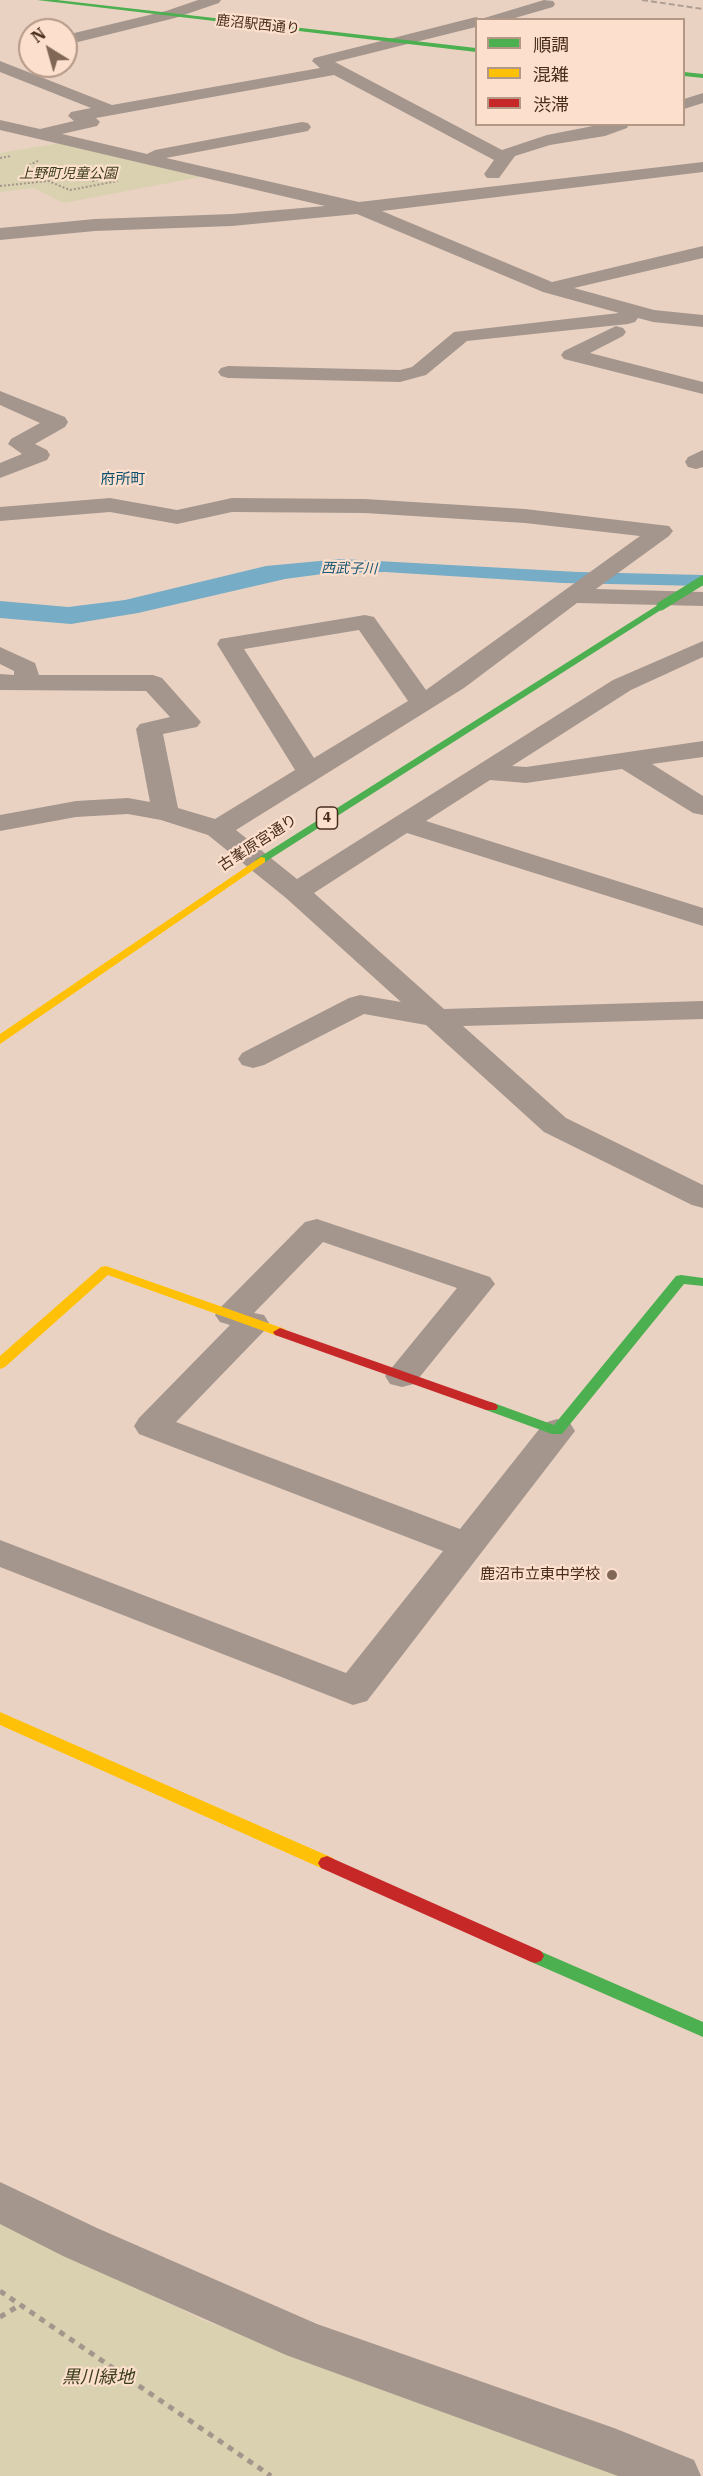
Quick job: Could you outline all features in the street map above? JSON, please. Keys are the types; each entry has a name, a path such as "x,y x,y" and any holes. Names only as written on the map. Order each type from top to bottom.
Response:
{"street":[{"name":"鹿沼駅西通り","path":"40,0 475,50"},
{"path":"78,37 169,15 213,0"},
{"path":"495,18 547,4"},
{"path":"475,23 320,61 504,158"},
{"path":"3,60 110,110"},
{"path":"39,135 91,122 77,116 336,70"},
{"path":"685,74 703,76"},
{"path":"685,104 703,98"},
{"path":"0,125 138,159 257,183 359,208 550,288 653,316 703,321"},
{"path":"478,194 509,152 547,140 599,132 616,126"},
{"path":"138,159 302,128"},
{"path":"23,146 59,140"},
{"path":"0,234 95,225 232,220 359,208 703,167"},
{"path":"550,288 703,252"},
{"path":"228,372 400,376 419,371 461,336 653,316"},
{"path":"616,332 571,355 703,388"},
{"path":"0,397 57,422 19,444 39,454 0,471"},
{"path":"0,514 110,505 177,517 231,505 365,506 525,516 661,531 455,683 218,829"},
{"name":"古峯原宮通り","path":"0,1040 257,862 703,580"},
{"path":"571,596 703,599"},
{"path":"310,772 229,644 365,622 422,702"},
{"path":"296,892 622,685 703,648"},
{"path":"0,654 26,668 27,682"},
{"path":"0,682 153,682 188,722 149,729 166,813"},
{"path":"483,772 526,774 703,749"},
{"path":"626,760 703,807"},
{"path":"0,823 76,809 128,806 166,813 218,829 296,892 555,1125 703,1198"},
{"path":"403,823 703,917"},
{"path":"253,1059 360,1004 438,1018 703,1010"},
{"path":"402,1376 478,1284 317,1229 152,1426 467,1546"},
{"path":"0,1364 106,1270 557,1431"},
{"path":"0,1553 353,1691 557,1431 681,1279 703,1282"},
{"path":"0,1718 703,2030"},
{"path":"0,2202 80,2242 303,2340 614,2451 676,2476"}],"path":[{"path":"48,181 57,173 94,181 105,176"},
{"path":"0,186 48,181 70,190"},
{"path":"0,2291 271,2476"},
{"path":"0,2317 21,2305"}],"green space":[{"name":"上野町児童公園","path":"60,143 205,176 64,203 34,188 0,192 0,153"},
{"name":"黒川緑地","path":"0,2221 203,2320 623,2476 0,2476"}],"water":[{"name":"西武子川","path":"341,559 578,572 703,575 703,586 563,583 385,572 330,573 285,579 138,613 71,624 0,618 0,601 68,607 125,600 266,566"}],"railway":[{"path":"642,0 703,9"}],"traffic: fast":[{"path":"40,0 475,50"},
{"path":"685,74 703,76"},
{"path":"661,606 703,580"},
{"path":"261,860 661,606"},
{"path":"491,1407 557,1431 681,1279 703,1282"},
{"path":"535,1956 703,2030"}],"traffic: slow":[{"path":"0,1040 261,860"},
{"path":"0,1364 106,1270 280,1332"},
{"path":"0,1718 327,1863"}],"traffic: jam":[{"path":"280,1332 491,1407"},
{"path":"327,1863 535,1956"}],"place":[{"name":"鹿沼市立東中学校","path":"612,1575"}],"district":[{"name":"府所町","path":"123,480"}]}
